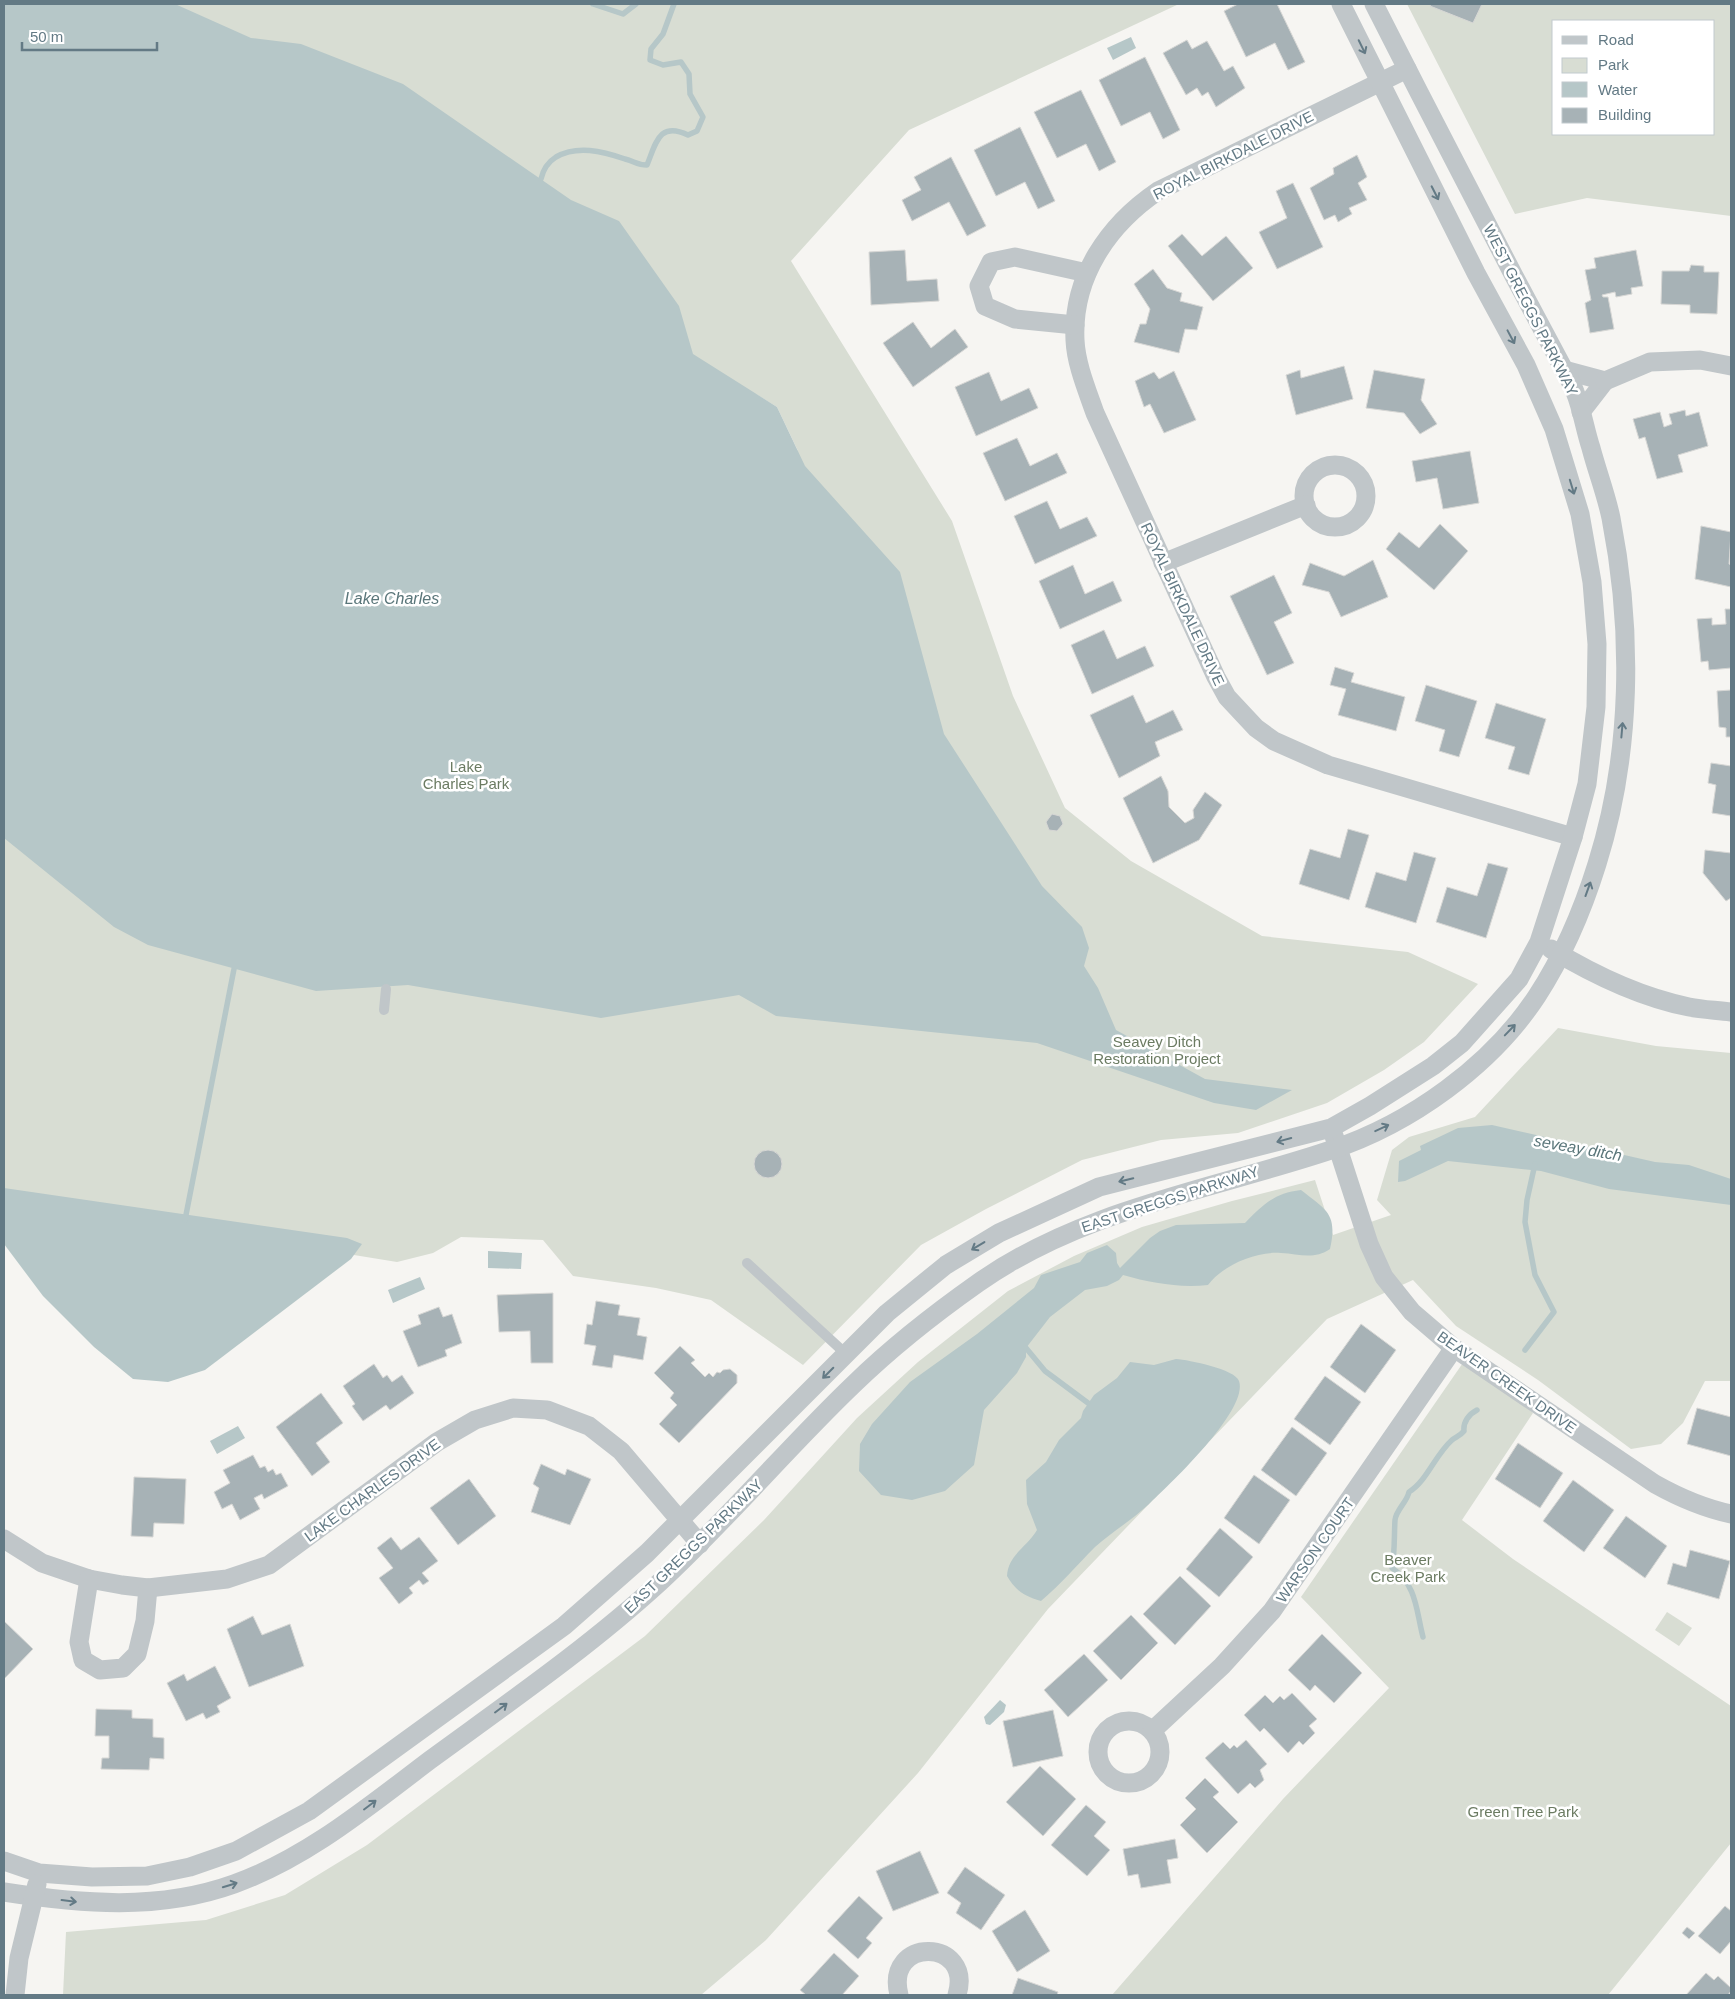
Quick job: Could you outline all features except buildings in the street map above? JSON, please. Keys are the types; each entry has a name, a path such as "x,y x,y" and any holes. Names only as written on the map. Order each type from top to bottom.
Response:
{"street":[{"name":"WEST GREGGS PARKWAY","path":"1331,1128 1407,1084 1462,1043 1519,979 1540,942 1573,837 1587,784 1596,698 1598,644 1593,590 1580,514 1554,429 1526,365 1341,4"},
{"name":"WEST GREGGS PARKWAY","path":"1338,1148 1393,1122 1432,1099 1480,1062 1520,1020 1540,992 1561,955 1599,860 1619,763 1627,650 1621,583 1609,509 1575,392 1374,4"},
{"name":"ROYAL BIRKDALE DRIVE","path":"1407,69 1379,81 1158,191 1134,207 1104,242 1087,273 1077,302 1076,349 1084,382 1095,413 1216,677 1227,697 1256,728 1274,742 1328,765 1573,837"},
{"path":"1076,325 1015,319 985,306 979,286 991,262 1015,257 1087,273"},
{"path":"1581,412 1605,381 1650,362 1700,360 1731,366"},
{"path":"1564,370 1605,381"},
{"path":"1163,563 1306,505"},
{"path":"1540,942 1591,973 1621,986 1689,1007 1731,1012"},
{"name":"BEAVER CREEK DRIVE","path":"1331,1128 1369,1244 1384,1276 1412,1312 1454,1348 1655,1484 1684,1500 1731,1514"},
{"name":"EAST GREGGS PARKWAY","path":"4,1861 40,1873 92,1877 147,1876 190,1867 276,1830 309,1811 564,1626 647,1553 678,1519 888,1314 946,1265 999,1233 1054,1206 1100,1187 1331,1128"},
{"name":"EAST GREGGS PARKWAY","path":"4,1892 98,1904 140,1903 186,1897 234,1884 305,1850 342,1826 544,1676 656,1586 700,1544 848,1389 925,1321 987,1276 1062,1234 1116,1213 1338,1148"},
{"name":"WARSON COURT","path":"1152,1731 1222,1666 1272,1611 1454,1348"},
{"name":"LAKE CHARLES DRIVE","path":"4,1539 42,1563 89,1579 148,1588 227,1579 269,1565 437,1442 475,1420 513,1408 547,1410 589,1426 621,1451 700,1544"},
{"path":"89,1579 78,1642 83,1660 100,1670 123,1668 137,1654 145,1621 148,1588"},
{"path":"15,1995 19,1958 40,1873"},
{"path":"899,1995 897,1980 902,1965 914,1954 929,1951 940,1953 955,1966 960,1985 957,1995"}],"lane":[{"path":"384,1010 386,989"},
{"path":"746,1263 846,1354"}],"green space":[{"name":"Lake Charles Park","path":"4,4 1179,4 909,130 791,261 952,521 1013,696 1065,808 1131,861 1262,936 1408,952 1478,984 1424,1042 1384,1070 1327,1103 1238,1133 1161,1140 1082,1160 986,1209 921,1245 803,1365 711,1300 656,1288 573,1276 543,1240 461,1237 433,1253 397,1262 4,1198","holes":["756,394 777,407 798,451"]},
{"path":"1407,4 1731,4 1731,216 1587,198 1515,214"},
{"path":"1558,1028 1656,1046 1731,1053 1731,1381 1705,1381 1683,1423 1661,1444 1631,1449 1538,1380 1456,1326 1413,1280 1327,1319 1048,1609 918,1773 766,1940 701,1995 63,1995 66,1932 206,1920 285,1895 367,1845 645,1636 764,1520 857,1418 918,1362 1008,1291 1074,1256 1142,1227 1315,1180 1333,1235 1391,1215 1377,1200 1392,1150 1409,1137 1475,1117"},
{"name":"Green Tree Park","path":"1467,1357 1533,1413 1462,1520 1513,1559 1731,1706 1731,1843 1608,1995 1112,1995 1283,1799 1389,1688 1301,1597"},
{"path":"1667,1612 1692,1628 1679,1646 1655,1630"}],"water":[{"name":"Lake Charles","path":"4,4 175,4 251,38 301,44 403,84 571,200 619,221 679,306 693,354 777,407 805,466 900,572 944,734 1042,886 1082,927 1089,948 1084,966 1098,988 1116,1030 1205,1079 1292,1090 1256,1110 1214,1103 1037,1043 776,1016 739,995 601,1018 408,985 316,991 148,945 114,927 4,838"},
{"path":"1131,37 1136,48 1113,60 1107,48"},
{"name":"seveay ditch","path":"1492,1125 1655,1162 1689,1165 1731,1179 1731,1205 1609,1189 1541,1171 1448,1161 1405,1181 1398,1182 1399,1161 1421,1150 1420,1146 1458,1128"},
{"path":"4,1188 347,1238 362,1244 351,1259 205,1370 168,1382 133,1379 94,1347 43,1296 4,1244"},
{"path":"1301,1190 1323,1208 1331,1220 1332,1237 1330,1249 1312,1255 1261,1254 1241,1261 1222,1271 1208,1285 1186,1286 1165,1284 1123,1275 1119,1280 1107,1286 1085,1290 1050,1317 1026,1348 1026,1357 1017,1373 984,1410 974,1465 945,1491 912,1500 881,1495 859,1471 860,1444 872,1424 910,1382 977,1334 1034,1288 1041,1275 1080,1262 1087,1253 1107,1245 1116,1253 1117,1263 1120,1268 1150,1238 1160,1231 1176,1225 1245,1223 1264,1205 1276,1197"},
{"path":"488,1251 522,1253 521,1269 488,1268"},
{"path":"420,1277 425,1289 393,1303 388,1290"},
{"path":"1176,1359 1201,1363 1221,1369 1236,1377 1239,1381 1239,1394 1232,1410 1205,1446 1149,1504 1095,1547 1041,1601 1021,1592 1007,1576 1014,1557 1037,1530 1027,1504 1026,1480 1046,1462 1059,1440 1081,1418 1083,1411 1094,1395 1117,1378 1130,1362 1154,1365"},
{"path":"238,1426 245,1438 217,1454 210,1441"},
{"path":"1000,1700 1006,1705 1004,1712 990,1725 986,1724 984,1717"}],"waterway":[{"path":"593,4 623,14 636,4"},
{"path":"541,179 551,161 564,153 590,150 647,165 660,136 671,131 678,131 688,135 697,131 703,117 690,94 689,74 681,62 663,65 650,60 651,49 663,34 674,4"},
{"path":"185,1220 234,969"},
{"path":"1525,1350 1554,1312 1535,1275 1525,1222 1527,1200 1535,1164"},
{"path":"1026,1348 1045,1371 1088,1403"},
{"path":"1423,1637 1411,1590 1392,1568 1395,1520 1409,1492 1426,1475 1446,1446 1464,1431 1464,1424 1467,1419 1477,1410"}],"park label":[{"name":"Seavey Ditch Restoration Project","path":"1157,1050"},
{"name":"Beaver Creek Park","path":"1408,1568"}]}
